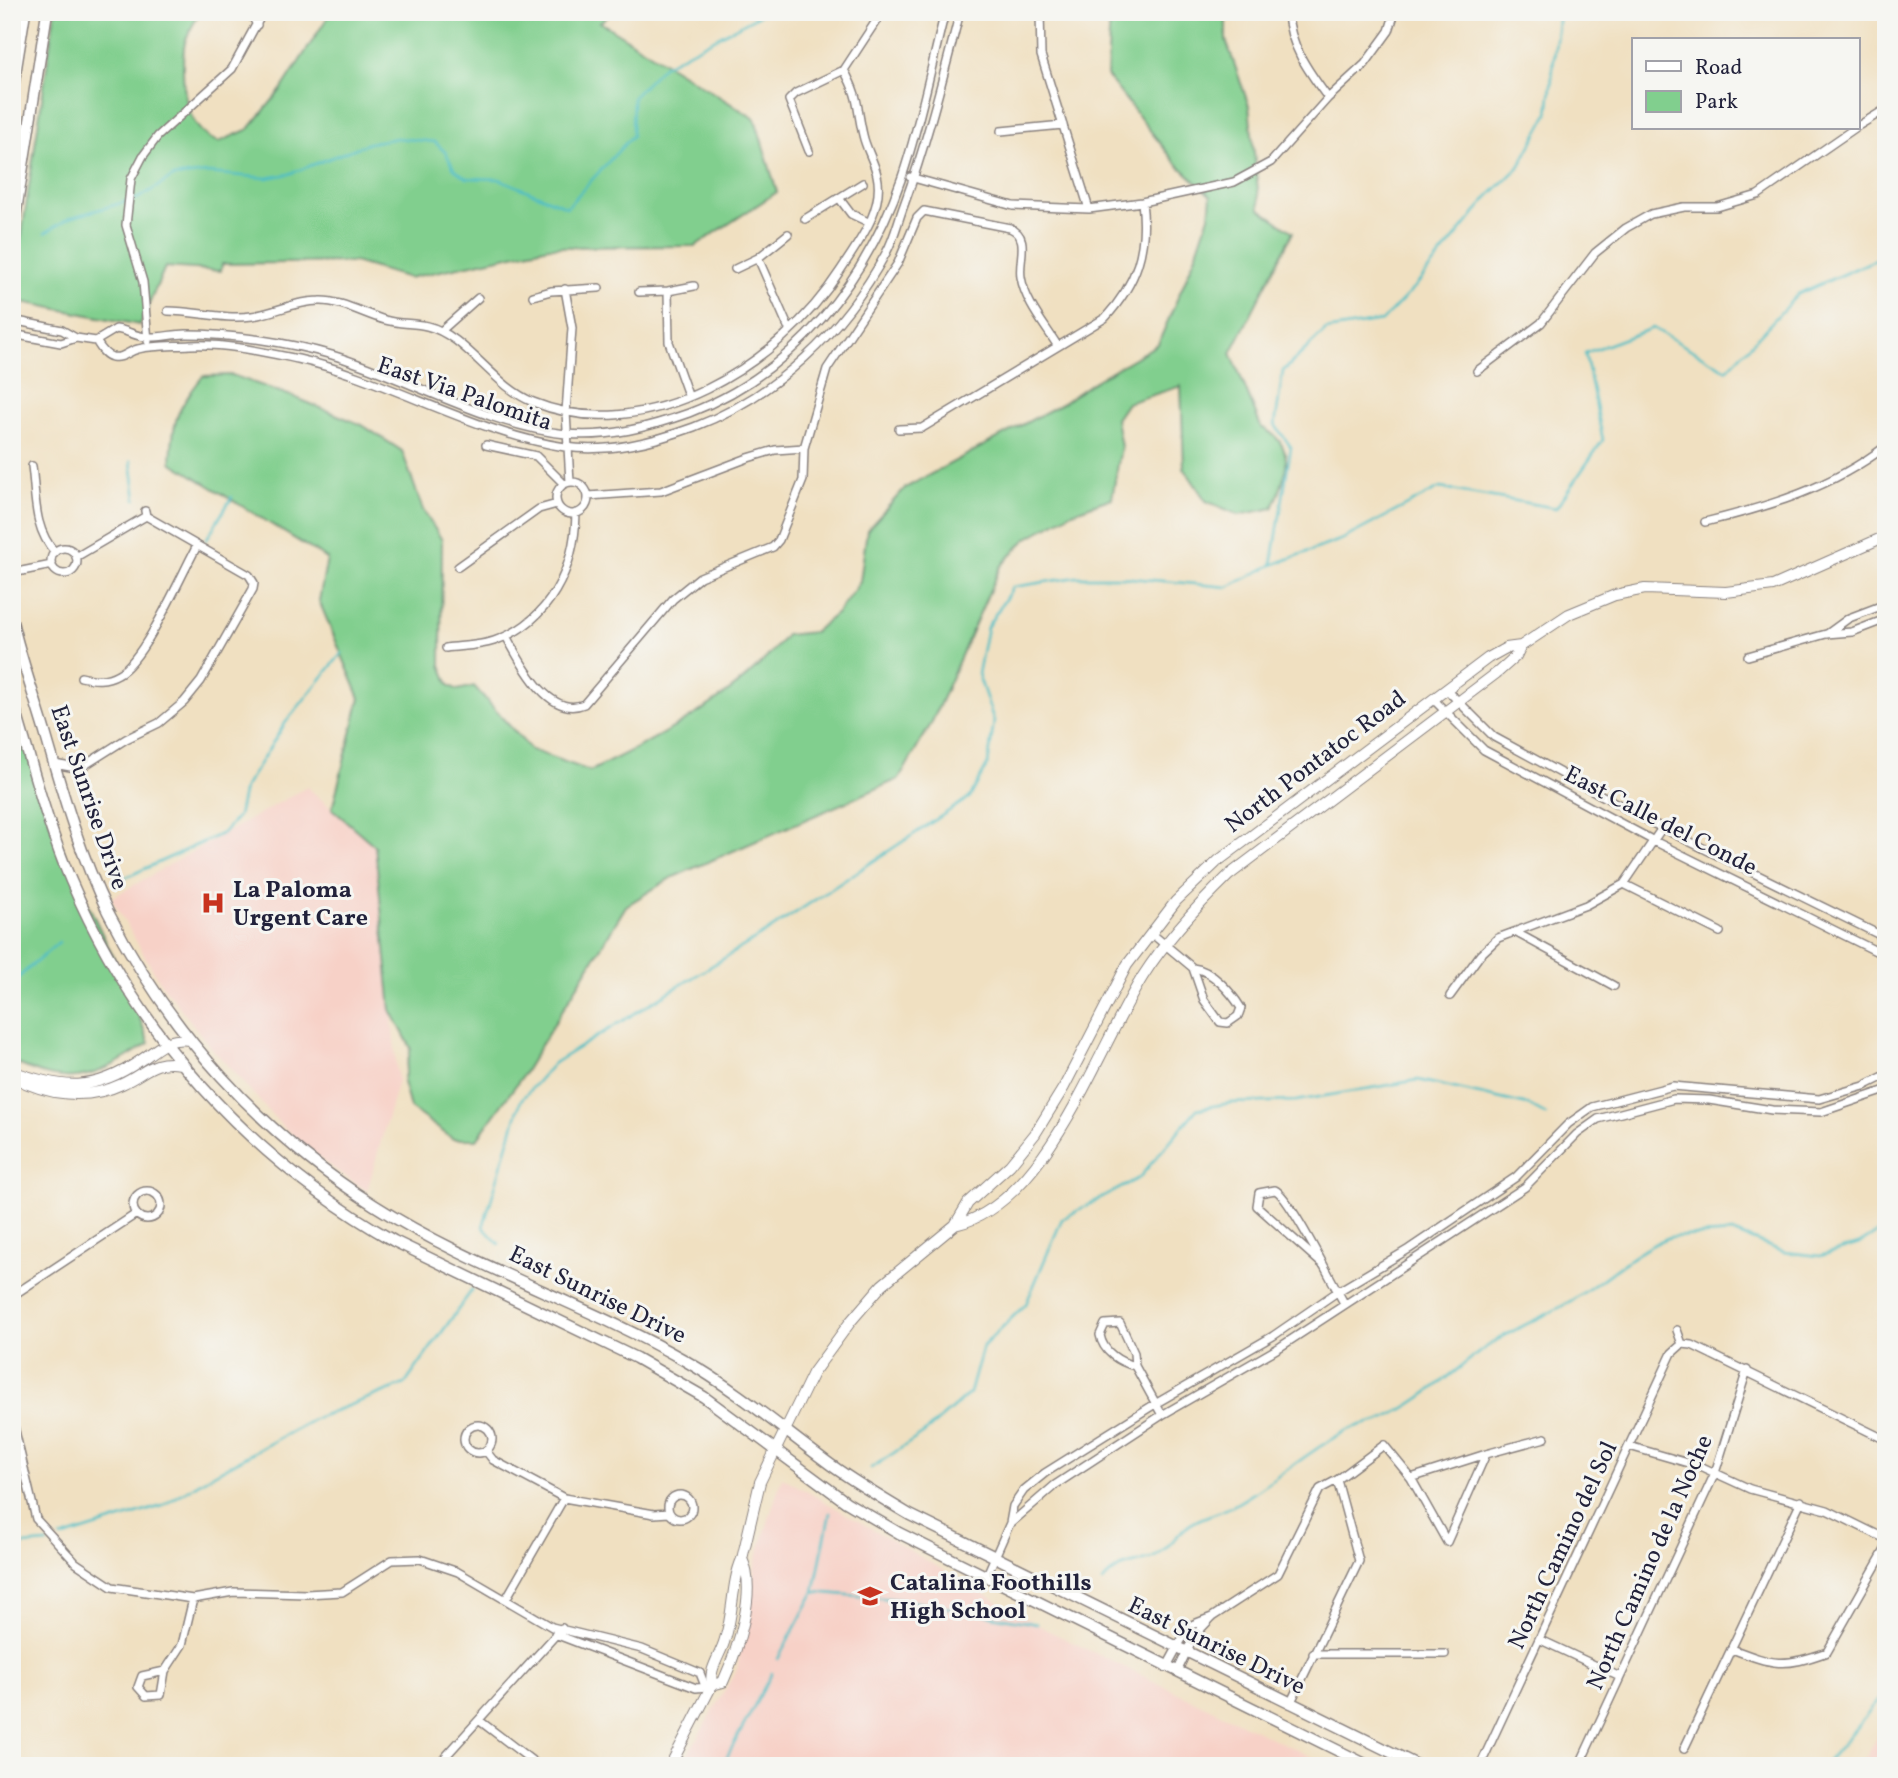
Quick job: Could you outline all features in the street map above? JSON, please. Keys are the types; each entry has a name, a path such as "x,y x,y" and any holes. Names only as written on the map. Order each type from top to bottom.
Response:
{"main road":[{"path":"12,93 25,12"},
{"path":"12,237 47,12"},
{"path":"17,62 39,65"},
{"name":"East Sunrise Drive","path":"12,621 71,819 107,910 147,980 190,1040 266,1122 316,1165 374,1205 437,1240 628,1330 713,1377 864,1488 994,1558 1289,1705 1419,1766"},
{"name":"East Sunrise Drive","path":"12,699 70,880 107,955 181,1064 222,1110 278,1161 362,1223 425,1257 636,1358 704,1397 846,1502 986,1577 1369,1766"},
{"path":"51,827 71,819"},
{"path":"362,1223 374,1205"}],"street":[{"path":"250,12 257,25"},
{"path":"148,349 143,282 127,225 131,179 158,136 232,69 264,12"},
{"path":"809,151 789,100 796,93 844,70 882,12"},
{"name":"East Via Palomita","path":"12,320 62,330 76,338 96,341 116,329 148,337 187,334 225,337 331,355 524,425 566,434 631,430 650,426 713,404 742,388 804,340 839,299 873,245 902,175 945,12"},
{"name":"East Via Palomita","path":"96,341 108,356 113,357 148,349 195,345 283,356 328,366 522,436 566,447 634,445 663,438 719,417 760,393 814,351 851,307 887,252 914,178 960,12"},
{"path":"1040,12 1041,55 1089,209"},
{"path":"1288,12 1288,24 1305,67 1328,97"},
{"path":"902,175 1013,206 1089,209 1142,202 1234,182 1271,162 1328,97 1365,64 1389,31 1395,12"},
{"path":"168,311 252,316 277,308 321,300 388,321 429,326 441,331 456,339 467,353 532,402 566,412 625,414 670,404 755,362 808,314 826,293 864,235 878,203 877,173 862,132 858,99 844,70"},
{"path":"1860,125 1886,109"},
{"path":"1001,131 1063,125"},
{"path":"1477,371 1541,323 1595,253 1626,228 1650,214 1684,207 1717,207 1758,195 1853,130"},
{"path":"805,219 863,183"},
{"path":"838,198 851,215 868,222"},
{"path":"899,429 922,428 1105,318 1125,296 1143,256 1145,228 1142,202"},
{"path":"506,636 529,677 557,702 573,711 584,704 673,599 700,577 773,547 779,540 803,480 804,448 827,369 898,263 917,218 927,210 1021,230 1023,242 1020,268 1026,293 1057,345"},
{"path":"735,269 758,258 788,234"},
{"path":"758,258 789,329"},
{"path":"639,292 668,292 694,286"},
{"path":"533,296 565,289 599,288"},
{"path":"486,445 536,456 567,483 584,487 588,496 586,505 576,513 567,513 557,504 557,493 567,483 566,412 572,328 565,289"},
{"path":"668,292 669,342 688,396"},
{"path":"441,331 478,298"},
{"name":"East Via Palomita","path":"12,334 61,343 76,338"},
{"path":"1704,522 1773,506 1831,482 1886,446"},
{"path":"588,496 661,491 748,458 775,450 804,448"},
{"path":"33,466 41,530 45,541 55,551"},
{"path":"458,567 539,509 557,504"},
{"path":"54,764 76,768 85,765 126,738 159,723 184,702 201,681 250,596 254,583 249,575 146,513 76,557"},
{"path":"446,648 492,642 506,636 542,610 555,594 572,555 576,513"},
{"name":"North Pontatoc Road","path":"670,1766 709,1687 710,1676 725,1641 733,1608 736,1573 742,1559 754,1501 813,1373 851,1321 882,1285 955,1225 968,1203 1010,1165 1035,1134 1064,1087 1127,965 1176,901 1218,861 1446,689 1506,648 1521,646 1569,614 1604,598 1645,589 1726,592 1773,586 1886,537"},
{"path":"81,677 112,677 132,663 197,546"},
{"path":"52,565 61,573 70,572 76,566 76,557 67,549 55,551"},
{"path":"52,565 55,551"},
{"path":"12,573 52,565"},
{"path":"1826,634 1849,618 1886,604"},
{"path":"1748,656 1826,634 1852,632 1886,619"},
{"name":"North Pontatoc Road","path":"955,1225 978,1220 1025,1177 1050,1145 1081,1097 1143,975 1189,913 1229,875 1516,656 1521,646"},
{"name":"East Calle del Conde","path":"1446,689 1457,703 1494,737 1662,828 1886,938"},
{"name":"East Calle del Conde","path":"1433,699 1444,713 1484,750 1654,841 1802,912 1886,956"},
{"path":"1450,996 1480,955 1498,938 1586,905 1624,884 1662,828"},
{"path":"1624,884 1720,932"},
{"path":"1802,912 1808,900"},
{"path":"1516,932 1614,986"},
{"path":"1151,933 1193,968 1204,1000 1220,1022 1228,1023 1238,1016 1241,1008 1233,995 1200,968 1193,968"},
{"path":"12,1070 48,1083 85,1085 102,1082 128,1069 164,1042 178,1038 190,1040"},
{"path":"12,1077 56,1093 90,1094 123,1084 157,1063 181,1064"},
{"path":"986,1577 1010,1523 1013,1506 1045,1473 1155,1404 1273,1336 1337,1292 1409,1249 1516,1177 1568,1124 1592,1107 1673,1086 1819,1099 1864,1086 1886,1075"},
{"path":"1010,1523 1055,1485 1162,1415 1280,1347 1525,1187 1577,1134 1598,1119 1674,1099 1709,1100 1772,1110 1821,1112 1886,1090"},
{"path":"1322,1264 1257,1206 1259,1193 1275,1190 1285,1197 1344,1303"},
{"path":"12,1296 136,1214"},
{"path":"1135,1366 1116,1357 1102,1346 1100,1335 1105,1324 1120,1323 1125,1329 1134,1353 1135,1366 1162,1415"},
{"path":"1677,1330 1682,1344 1697,1347 1747,1370 1886,1440"},
{"name":"North Camino del Sol","path":"1480,1766 1541,1640 1672,1353 1682,1344"},
{"name":"North Camino de la Noche","path":"1579,1766 1715,1473 1747,1370"},
{"path":"12,1418 36,1519 76,1563 112,1587 193,1599 233,1592 342,1592 392,1560 420,1559 458,1572 552,1627 653,1654 700,1673 709,1687 695,1688 556,1635 552,1627"},
{"path":"477,1424 490,1430 492,1439 486,1451 477,1453 468,1449 464,1441 469,1428 477,1424"},
{"path":"1411,1478 1545,1438"},
{"path":"1171,1670 1175,1648 1189,1626 1213,1617 1278,1574 1321,1489 1384,1445 1411,1478 1447,1542 1486,1454"},
{"path":"1629,1446 1715,1473 1750,1489 1827,1510 1886,1539"},
{"path":"486,1451 493,1460 564,1498 654,1514 669,1513"},
{"path":"1289,1705 1359,1561 1337,1480"},
{"path":"506,1598 564,1498"},
{"path":"1684,1749 1801,1501"},
{"path":"1731,1649 1771,1664 1798,1663 1827,1652 1886,1548"},
{"name":"North Pontatoc Road","path":"709,1687 723,1682 736,1653 748,1571 742,1559"},
{"path":"165,1671 182,1646 193,1599"},
{"path":"733,1608 731,1640 736,1653"},
{"path":"1171,1670 1186,1654 1195,1636 1213,1617"},
{"path":"437,1766 562,1628"},
{"path":"1541,1640 1620,1677"},
{"path":"1313,1654 1445,1654"},
{"path":"480,1721 539,1766"}],"shaded area":[{"path":"307,787 375,846 398,1081 367,1191 323,1161 282,1126 209,1045 160,982 111,898"},
{"name":"Catalina Foothills High School","path":"782,1477 1047,1630 1330,1766 681,1766 737,1669 755,1564"},
{"path":"1886,1720 1886,1766 1861,1766"}],"green space":[{"path":"55,12 200,12 185,43 184,88 191,116 198,127 219,142 249,129 281,90 331,12 613,12 600,22 755,119 777,192 695,246 549,247 409,278 354,262 222,264 221,271 165,267 140,325 12,300"},
{"path":"1110,12 1226,12 1226,40 1249,106 1260,209 1293,232 1231,353 1261,427 1273,434 1285,452 1285,473 1273,508 1239,515 1206,501 1184,468 1181,386 1127,403 1116,419 1121,447 1112,498 1073,512 1026,539 1000,567 931,724 899,779 671,878 626,906 521,1078 477,1139 453,1139 410,1108 403,1082 411,1048 391,1010 375,846 332,809 360,698 319,601 327,559 171,462 175,425 187,398 203,376 232,375 362,425 402,451 423,510 442,540 441,665 449,685 458,690 474,686 531,750 590,771 696,714 745,678 786,635 814,632 837,613 860,582 867,530 905,488 1063,403 1158,344 1196,255 1209,216 1211,196 1175,162 1107,76"},
{"path":"12,699 51,826 131,995 149,1043 99,1072 84,1076 51,1076 12,1061"}],"waterway":[{"path":"45,233 69,218 139,198 173,177 207,173 267,178 289,174 369,143 397,138 435,142 446,153 454,169 467,178 499,179 567,207 632,136 633,97 663,66 765,12"},
{"path":"499,1244 483,1227 521,1100 554,1063 765,933 970,797 988,764 994,721 978,674 987,627 1013,587 1077,577 1120,577 1228,587 1272,565 1291,447 1275,425 1283,371 1326,330 1382,321 1415,287 1489,196 1519,167 1548,114 1559,12"},
{"path":"1272,565 1343,539 1440,488 1556,508 1603,440 1585,353 1653,328 1727,370 1798,294 1875,260 1886,265"},
{"path":"131,461 136,499"},
{"path":"206,540 232,497"},
{"path":"118,881 223,833 238,816 244,788 286,722 342,653"},
{"path":"12,983 59,942"},
{"path":"871,1468 924,1433 970,1393 983,1346 1026,1304 1062,1219 1139,1178 1197,1109 1230,1103 1296,1101 1418,1080 1528,1105 1546,1115"},
{"path":"1103,1582 1123,1567 1158,1555 1190,1525 1250,1496 1332,1439 1354,1427 1381,1420 1409,1405 1495,1342 1564,1305 1656,1243 1670,1237 1734,1233 1784,1252 1820,1256 1859,1244 1886,1227"},
{"path":"61,1538 162,1506 212,1475 316,1418 405,1384 472,1290"},
{"path":"778,1659 814,1592 830,1513"},
{"path":"12,1546 47,1543"},
{"path":"814,1592 904,1600 1037,1624"},
{"path":"722,1766 772,1673"},
{"path":"1824,1766 1886,1692"}],"place":[{"name":"La Paloma Urgent Care","path":"213,903"},
{"name":"Catalina Foothills High School","path":"870,1596"}]}
